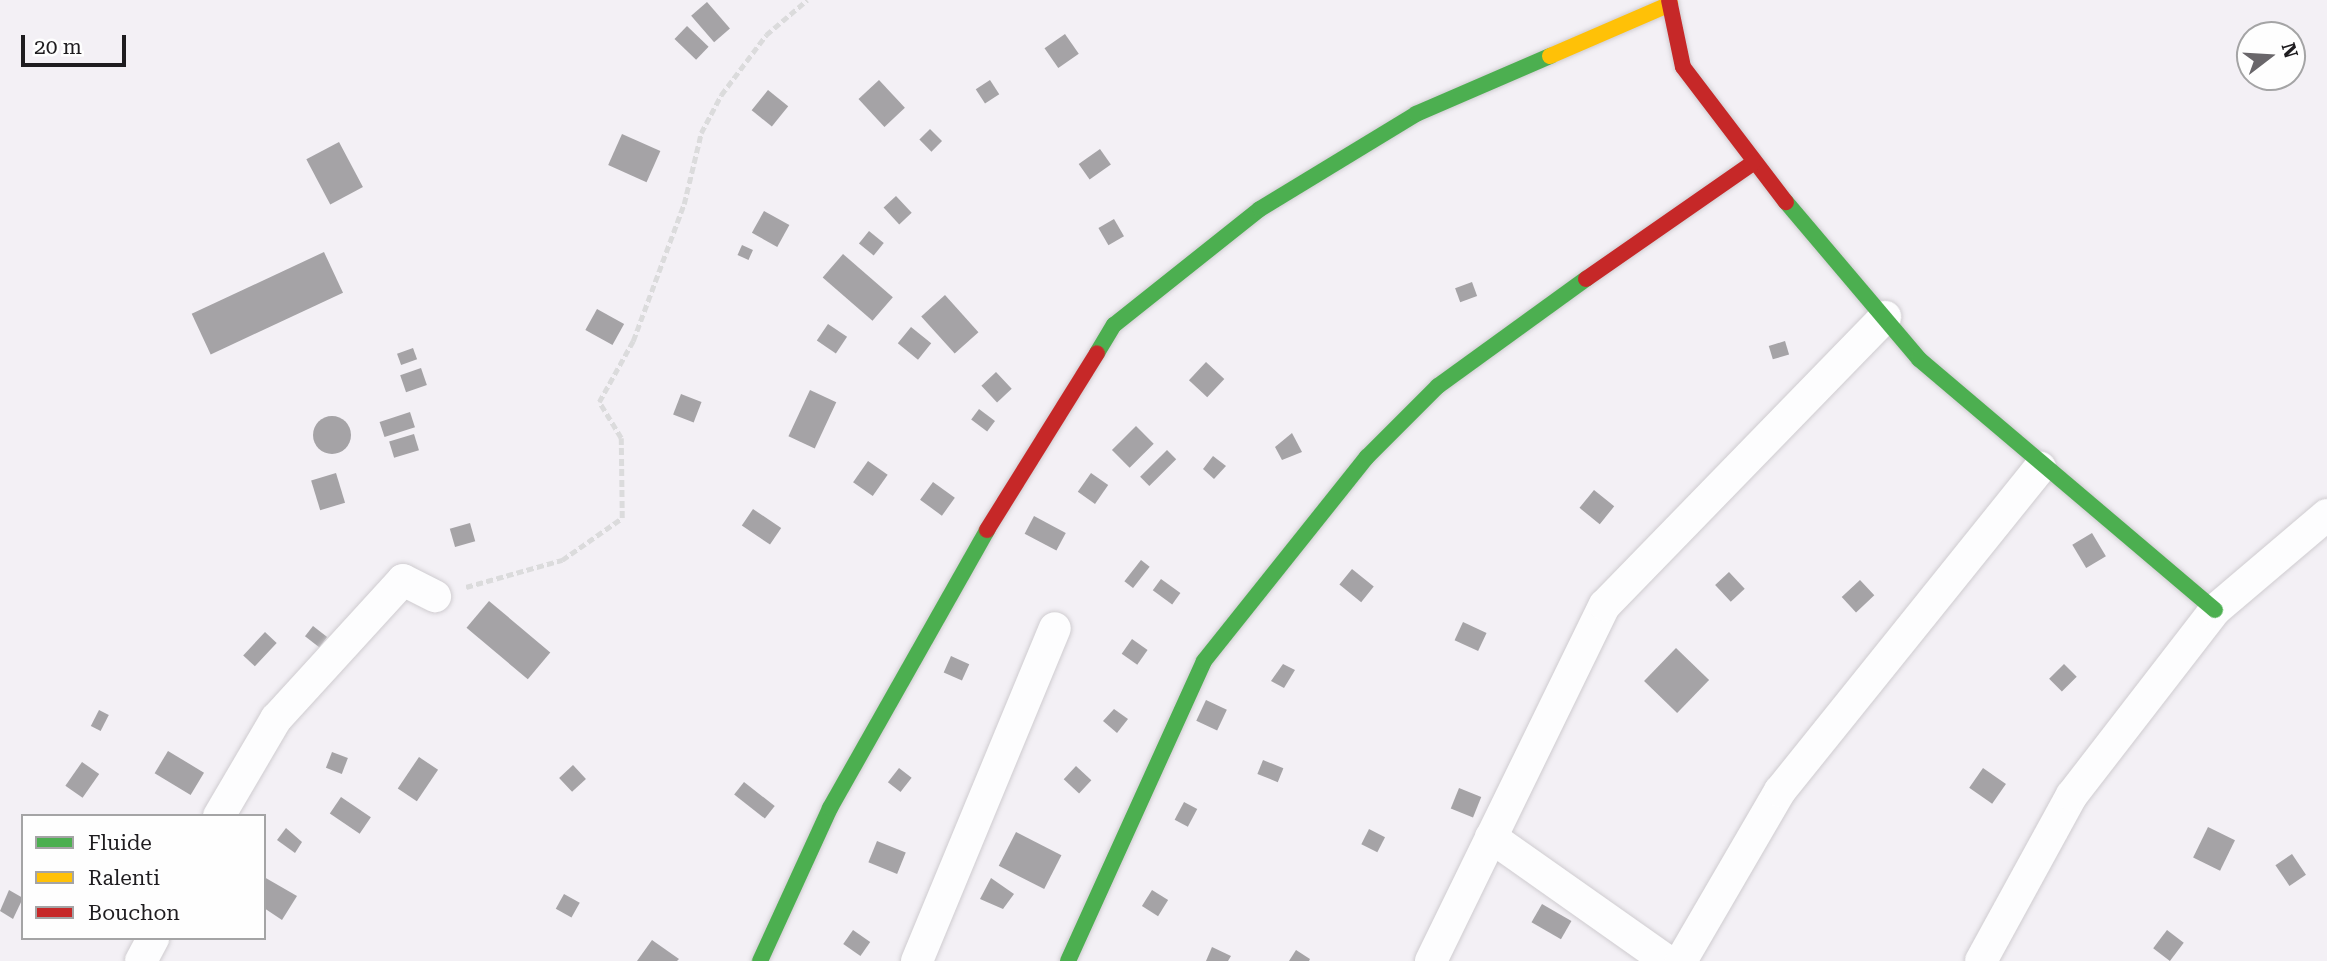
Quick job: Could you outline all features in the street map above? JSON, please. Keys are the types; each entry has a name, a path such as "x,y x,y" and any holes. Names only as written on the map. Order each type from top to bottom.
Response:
{"street":[{"path":"760,961 830,808 944,598 1114,325 1260,209 1416,114 1670,2 1683,66 1753,163 1919,359 2040,468 2216,610"},
{"path":"1068,961 1204,661 1367,457 1438,386 1514,328 1753,163"},
{"path":"1431,961 1605,605 1885,317"},
{"path":"1681,961 1780,791 2040,468"},
{"path":"1981,961 2072,795 2216,610 2327,515"},
{"path":"220,814 276,719 403,580 435,596"},
{"path":"916,961 1055,628"},
{"path":"1491,837 1667,961"},
{"path":"141,961 152,940"}],"path":[{"path":"435,596 562,560 622,518 621,438 599,402 633,341 716,105 766,35 807,0"}],"building":[{"path":"707,2 730,28 714,42 691,16"},
{"path":"687,26 709,47 696,60 674,39"},
{"path":"1065,34 1079,54 1058,68 1045,48"},
{"path":"879,80 905,108 884,127 859,99"},
{"path":"990,80 999,94 985,104 976,89"},
{"path":"768,90 788,106 772,127 752,110"},
{"path":"930,129 942,141 931,152 919,140"},
{"path":"622,134 660,151 647,182 608,165"},
{"path":"339,142 363,187 330,204 306,159"},
{"path":"1100,149 1111,165 1090,179 1079,164"},
{"path":"896,196 912,213 899,224 884,208"},
{"path":"764,211 789,225 777,247 752,233"},
{"path":"1114,219 1124,236 1108,245 1098,228"},
{"path":"869,231 884,243 874,255 859,243"},
{"path":"742,245 753,250 748,260 738,255"},
{"path":"324,252 343,293 211,354 192,314"},
{"path":"843,254 893,297 872,321 823,277"},
{"path":"1472,282 1477,296 1460,302 1455,288"},
{"path":"945,295 978,332 955,354 921,316"},
{"path":"597,309 624,324 612,345 585,330"},
{"path":"828,324 847,337 836,353 817,341"},
{"path":"911,327 931,343 918,360 898,343"},
{"path":"1785,341 1789,354 1773,359 1769,346"},
{"path":"413,348 417,359 401,365 397,354"},
{"path":"1206,362 1224,379 1207,397 1189,380"},
{"path":"421,368 427,385 406,392 400,375"},
{"path":"996,372 1012,389 997,402 981,386"},
{"path":"810,390 836,402 815,448 788,436"},
{"path":"681,394 702,402 694,422 673,415"},
{"path":"979,409 995,421 987,431 971,419"},
{"path":"410,412 415,427 385,437 380,422"},
{"path":"332,416 345,422 351,435 345,448 332,454 319,448 313,435 319,422"},
{"path":"1136,426 1154,444 1130,468 1112,450"},
{"path":"1292,433 1302,452 1282,460 1275,447"},
{"path":"414,434 419,450 394,458 389,442"},
{"path":"1167,450 1176,459 1149,486 1140,477"},
{"path":"1213,456 1226,466 1214,479 1203,469"},
{"path":"868,461 888,475 873,496 853,482"},
{"path":"336,473 345,503 320,510 311,481"},
{"path":"1091,473 1108,485 1095,504 1078,492"},
{"path":"933,482 955,498 942,516 920,500"},
{"path":"1594,490 1614,506 1600,524 1580,508"},
{"path":"753,509 781,528 770,545 742,526"},
{"path":"1034,516 1066,533 1056,551 1025,534"},
{"path":"470,523 475,541 455,547 450,529"},
{"path":"2092,533 2106,556 2086,568 2072,545"},
{"path":"1141,560 1150,567 1133,588 1124,581"},
{"path":"1352,569 1374,587 1361,602 1339,585"},
{"path":"1729,572 1745,589 1731,602 1715,585"},
{"path":"1161,579 1180,593 1172,604 1153,590"},
{"path":"1860,580 1874,595 1856,612 1842,597"},
{"path":"489,601 550,652 528,679 467,628"},
{"path":"1463,622 1487,633 1478,651 1455,640"},
{"path":"313,626 327,637 319,647 305,636"},
{"path":"265,632 277,643 255,666 243,655"},
{"path":"1132,639 1148,650 1137,665 1122,654"},
{"path":"1676,648 1709,680 1677,713 1644,681"},
{"path":"951,656 969,664 962,681 944,672"},
{"path":"1283,664 1295,670 1284,688 1271,681"},
{"path":"2064,664 2077,677 2062,692 2049,679"},
{"path":"1206,700 1227,710 1217,731 1196,721"},
{"path":"1114,709 1128,719 1117,733 1103,721"},
{"path":"99,710 109,715 101,731 91,726"},
{"path":"168,751 204,773 191,795 155,773"},
{"path":"332,752 348,758 342,774 326,768"},
{"path":"419,757 438,770 417,801 398,789"},
{"path":"1263,760 1283,768 1278,782 1257,774"},
{"path":"82,762 99,774 83,798 65,786"},
{"path":"573,765 586,779 572,792 559,778"},
{"path":"1076,766 1091,780 1079,793 1064,779"},
{"path":"899,768 912,778 901,792 888,782"},
{"path":"1983,768 2006,784 1992,804 1969,788"},
{"path":"744,782 775,806 765,819 734,795"},
{"path":"1459,788 1481,797 1473,817 1451,808"},
{"path":"341,797 371,817 360,834 330,814"},
{"path":"1184,802 1197,809 1188,827 1175,820"},
{"path":"2208,827 2235,840 2220,871 2193,858"},
{"path":"286,828 302,842 295,853 277,840"},
{"path":"1369,829 1385,837 1377,852 1361,844"},
{"path":"1016,832 1061,855 1044,889 999,866"},
{"path":"877,841 906,853 897,874 868,862"},
{"path":"2292,854 2306,875 2289,886 2275,865"},
{"path":"266,878 297,896 282,920 266,909"},
{"path":"991,878 1014,894 1003,909 980,899"},
{"path":"9,890 21,897 13,919 0,911"},
{"path":"1152,890 1168,900 1158,916 1142,906"},
{"path":"564,894 580,903 572,918 556,909"},
{"path":"1542,904 1571,921 1561,939 1532,922"},
{"path":"853,930 870,942 860,956 843,944"},
{"path":"2167,930 2184,943 2170,961 2153,948"},
{"path":"652,940 679,959 637,961"},
{"path":"1212,947 1231,956 1228,961 1206,961"},
{"path":"1296,950 1310,959 1309,961 1289,961"}],"traffic: fast":[{"path":"1097,353 1114,325 1260,209 1416,114 1550,56"},
{"path":"1786,202 1919,359 2215,610"},
{"path":"1068,961 1204,661 1367,457 1438,386 1586,279"},
{"path":"760,961 830,808 987,530"}],"traffic: slow":[{"path":"1550,56 1670,4"}],"traffic: jam":[{"path":"1669,0 1683,67 1786,202"},
{"path":"1586,279 1753,163"},
{"path":"987,530 1097,353"}]}
